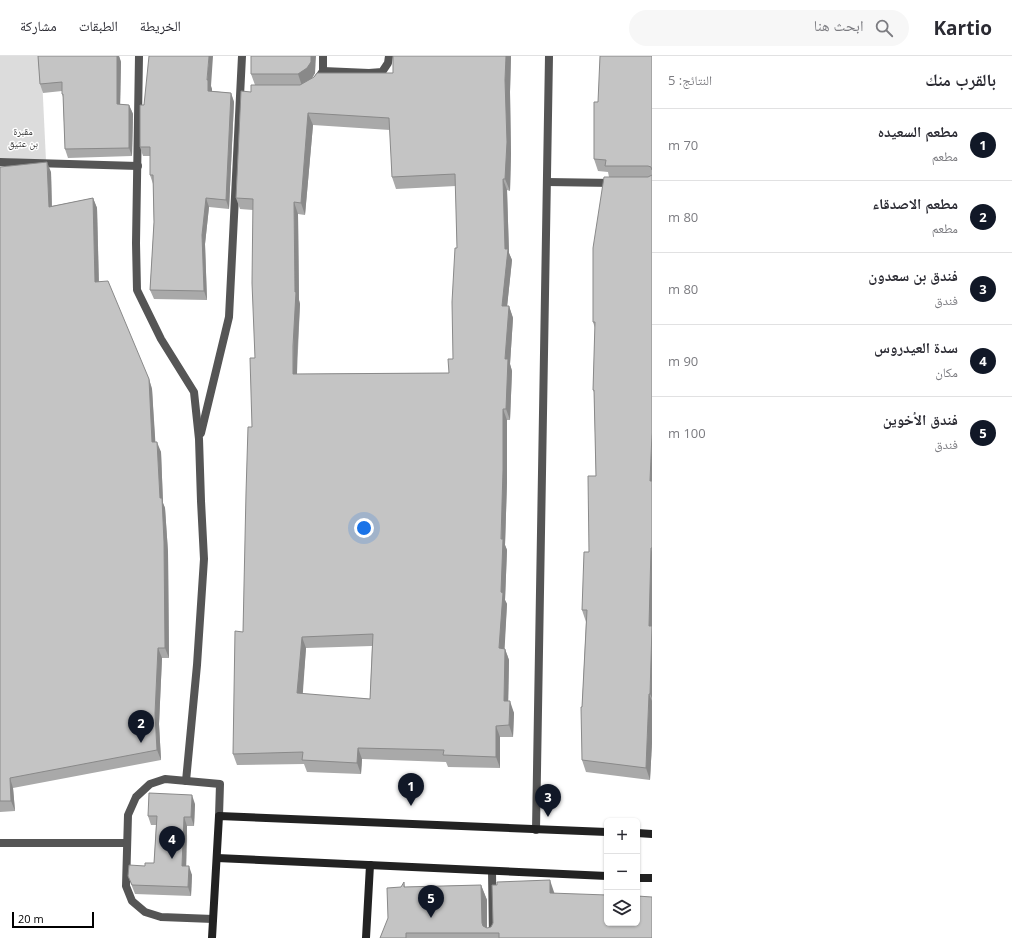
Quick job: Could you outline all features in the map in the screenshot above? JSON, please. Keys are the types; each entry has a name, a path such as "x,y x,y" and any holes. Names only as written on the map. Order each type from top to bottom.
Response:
{"main road":[{"path":"212,938 219,816 604,832"},
{"path":"640,833 652,834"},
{"path":"217,858 604,876"},
{"path":"366,938 370,865"},
{"path":"640,878 652,878"}],"street":[{"path":"139,56 136,243 137,290 161,339 194,392 199,439 204,559 197,665 186,781"},
{"path":"199,439 229,317 244,91 242,56"},
{"path":"309,87 315,84 323,71 323,56"},
{"path":"323,71 369,73 382,72 388,63 389,56"},
{"path":"536,830 550,56"},
{"path":"0,162 138,166"},
{"path":"547,182 622,184"},
{"path":"213,919 162,917 145,912 132,901 126,886 128,815 136,797 150,784 165,779 220,784 219,816"},
{"path":"0,843 127,843"},
{"path":"492,871 493,938"}],"green space":[{"name":"مقبرة بن عتيق","path":"0,56 41,56 46,161 0,158"}],"building":[{"path":"38,56 117,56 117,104 129,105 129,148 65,149 62,82 40,84"},
{"path":"149,56 209,56 207,80 208,91 231,93 226,200 206,198 202,235 204,291 150,290 154,222 153,175 150,175 150,147 140,147 140,105 144,105"},
{"path":"251,56 311,56 311,62 307,68 298,74 251,74"},
{"path":"393,56 506,56 505,80 507,142 505,179 503,179 505,249 508,249 502,306 509,306 505,359 508,359 506,409 503,409 501,539 503,539 501,592 503,593 499,648 505,649 504,701 510,701 509,725 496,726 496,757 443,755 444,750 358,748 357,763 302,760 303,752 233,754 235,631 243,632 248,427 252,427 250,358 255,358 252,283 253,199 236,198 241,91 251,92 251,85 300,85 314,77 317,73 393,73","holes":["308,113 389,118 392,177 455,174 457,248 455,248 452,302 453,359 448,359 449,373 293,374 296,292 294,202 301,203","373,634 370,699 297,693 302,637"]},
{"path":"600,56 652,56 652,170 651,167 648,166 605,166 606,160 594,159 594,102 598,102"},
{"path":"47,162 49,207 93,198 95,282 108,281 149,379 152,442 157,442 160,498 162,498 165,648 158,648 155,714 157,750 10,778 11,801 0,801 0,167"},
{"path":"652,175 652,433 650,481 652,481 652,548 649,626 652,626 646,768 582,760 581,707 587,610 582,610 584,552 589,552 588,476 596,476 593,390 595,322 593,322 593,248 604,177 648,177"},
{"path":"149,793 192,795 191,817 184,817 182,866 189,866 188,887 132,885 128,876 129,865 145,866 145,863 154,863 157,816 148,816"},
{"path":"550,880 550,893 604,895 604,926 640,926 640,896 652,897 652,938 499,938 499,933 406,933 406,938 380,938 388,918 387,888 401,887 404,882 404,887 481,885 482,923 483,926 487,928 491,927 493,923 492,885 497,885 497,882"}],"place":[{"name":"مطعم الاصدقاء","path":"141,743"},
{"name":"مطعم السعيده","path":"411,806"},
{"name":"فندق بن سعدون","path":"548,817"},
{"name":"سدة العيدروس","path":"172,859"},
{"name":"فندق الأخوين","path":"431,918"}]}
